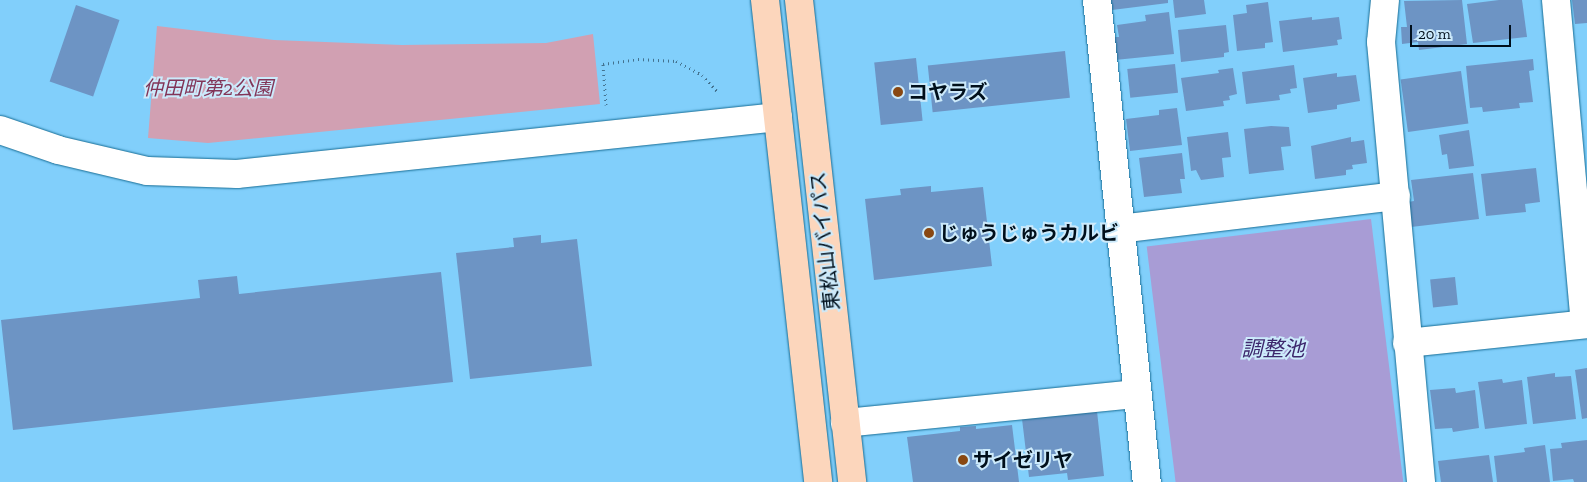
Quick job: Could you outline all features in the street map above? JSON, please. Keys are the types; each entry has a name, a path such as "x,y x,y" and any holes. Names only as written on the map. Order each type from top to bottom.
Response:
{"highway":[{"name":"東松山バイパス","path":"766,0 818,482"},
{"name":"東松山バイパス","path":"799,0 852,482"}],"street":[{"path":"1097,0 1136,394 1147,482"},
{"path":"1385,0 1381,42 1421,482"},
{"path":"1407,343 1586,324 1556,0"},
{"path":"0,130 58,150 148,171 237,174 778,116"},
{"path":"1119,229 1396,196"},
{"path":"845,423 1136,394"}],"path":[{"path":"607,110 603,64 660,58 676,61 702,76 720,93"}],"green space":[{"name":"仲田町第2公園","path":"157,26 274,40 402,45 546,43 593,34 600,104 208,143 148,138"}],"water":[{"name":"調整池","path":"1371,219 1403,482 1176,482 1147,247"}],"building":[{"path":"1111,0 1168,0 1168,3 1112,10"},
{"path":"1173,0 1204,0 1206,14 1175,18"},
{"path":"1462,0 1467,44 1419,50 1418,42 1402,44 1401,27 1407,27 1404,1"},
{"path":"1499,0 1522,0 1527,37 1473,43 1467,4"},
{"path":"1572,0 1587,0 1587,23 1575,24"},
{"path":"1268,2 1273,42 1265,43 1265,48 1237,51 1233,15 1247,13 1246,5"},
{"path":"76,5 119,20 93,97 50,82"},
{"path":"1169,12 1174,54 1115,60 1113,37 1119,37 1117,25 1146,21 1145,15"},
{"path":"1312,17 1312,20 1339,17 1342,39 1337,40 1338,45 1283,52 1279,21"},
{"path":"1226,25 1229,52 1224,53 1224,57 1181,62 1178,30"},
{"path":"1065,51 1070,98 933,112 928,65"},
{"name":"コヤラズ","path":"916,58 923,121 881,125 874,62"},
{"path":"1533,59 1534,70 1529,71 1533,102 1519,103 1520,108 1483,112 1482,107 1470,108 1466,66"},
{"path":"1175,64 1178,93 1130,98 1127,69"},
{"path":"1294,65 1297,88 1290,89 1291,93 1279,95 1280,100 1246,104 1242,72"},
{"path":"1233,68 1237,94 1229,96 1230,100 1223,101 1224,106 1186,111 1181,78 1219,73 1218,70"},
{"path":"1461,71 1468,123 1408,132 1401,79"},
{"path":"1337,73 1337,77 1356,75 1360,101 1337,105 1337,109 1308,113 1303,78"},
{"path":"1177,108 1182,145 1130,151 1126,119 1159,115 1159,110"},
{"path":"1271,126 1289,127 1291,146 1281,147 1284,170 1249,174 1244,129"},
{"path":"1469,130 1474,166 1449,169 1447,154 1442,155 1439,135"},
{"path":"1228,132 1231,157 1222,158 1224,177 1201,180 1196,170 1191,171 1187,137"},
{"path":"1351,137 1351,142 1364,140 1367,163 1352,165 1353,169 1346,170 1346,175 1315,179 1311,146"},
{"path":"1182,153 1185,179 1180,179 1182,193 1144,197 1139,158"},
{"path":"1536,168 1540,202 1525,204 1526,212 1486,216 1481,174"},
{"path":"1473,173 1479,219 1411,227 1408,202 1414,201 1411,180"},
{"name":"じゅうじゅうカルビ","path":"931,186 931,192 983,187 992,266 874,280 865,199 901,195 900,189"},
{"path":"541,235 541,243 577,239 592,366 470,379 456,253 514,247 513,238"},
{"path":"441,272 453,382 13,430 1,320 200,298 198,280 237,276 239,294"},
{"path":"1455,277 1458,305 1433,307 1430,280"},
{"path":"1587,368 1587,418 1582,419 1575,370"},
{"path":"1555,373 1555,377 1571,376 1576,419 1533,424 1527,377"},
{"path":"1502,379 1503,383 1522,380 1527,424 1485,429 1478,382"},
{"path":"1455,388 1456,393 1475,390 1479,428 1453,432 1452,428 1435,429 1430,390"},
{"path":"1097,411 1104,476 1068,480 1067,473 1029,477 1022,419"},
{"name":"サイゼリヤ","path":"1012,425 1019,482 913,482 907,437 960,431 960,427 976,426 976,429"},
{"path":"1587,440 1587,482 1574,482 1573,479 1553,481 1550,449 1562,448 1561,443"},
{"path":"1545,445 1550,482 1497,482 1494,456 1525,452 1524,448"},
{"path":"1489,455 1493,482 1441,482 1438,461"}],"place":[{"name":"コヤラズ","path":"898,92"},
{"name":"じゅうじゅうカルビ","path":"929,233"},
{"name":"サイゼリヤ","path":"963,460"}]}
